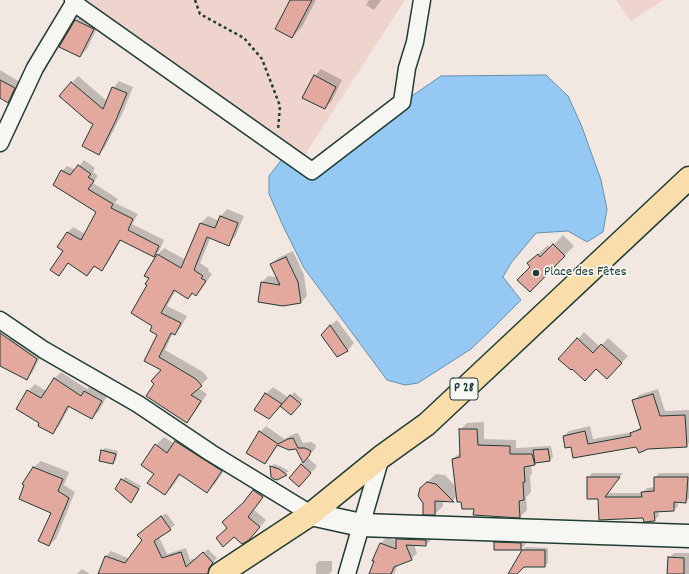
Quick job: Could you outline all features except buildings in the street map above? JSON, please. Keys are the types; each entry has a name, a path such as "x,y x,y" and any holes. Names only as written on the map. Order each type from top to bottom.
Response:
{"main road":[{"name":"P 28","path":"220,574 311,514 381,457 427,424 689,178"},
{"path":"311,514 360,525 689,536"}],"street":[{"path":"0,143 35,68 74,2 312,171 402,102 407,68 415,42 422,0"},
{"path":"0,320 44,350 138,404 211,453 311,514"},
{"path":"347,574 381,457"}],"path":[{"path":"195,0 200,14 244,38 262,58 280,106 275,144"}],"shaded area":[{"path":"87,0 405,0 304,156 88,5"},
{"path":"616,0 663,0 631,21"}],"water":[{"path":"546,75 568,96 582,127 601,180 607,209 603,232 587,242 568,231 536,233 511,263 503,277 521,300 493,328 471,349 418,383 405,385 387,380 304,268 269,194 269,176 286,154 312,172 403,102 441,76"}],"place":[{"name":"Place des Fêtes","path":"536,273"}]}
